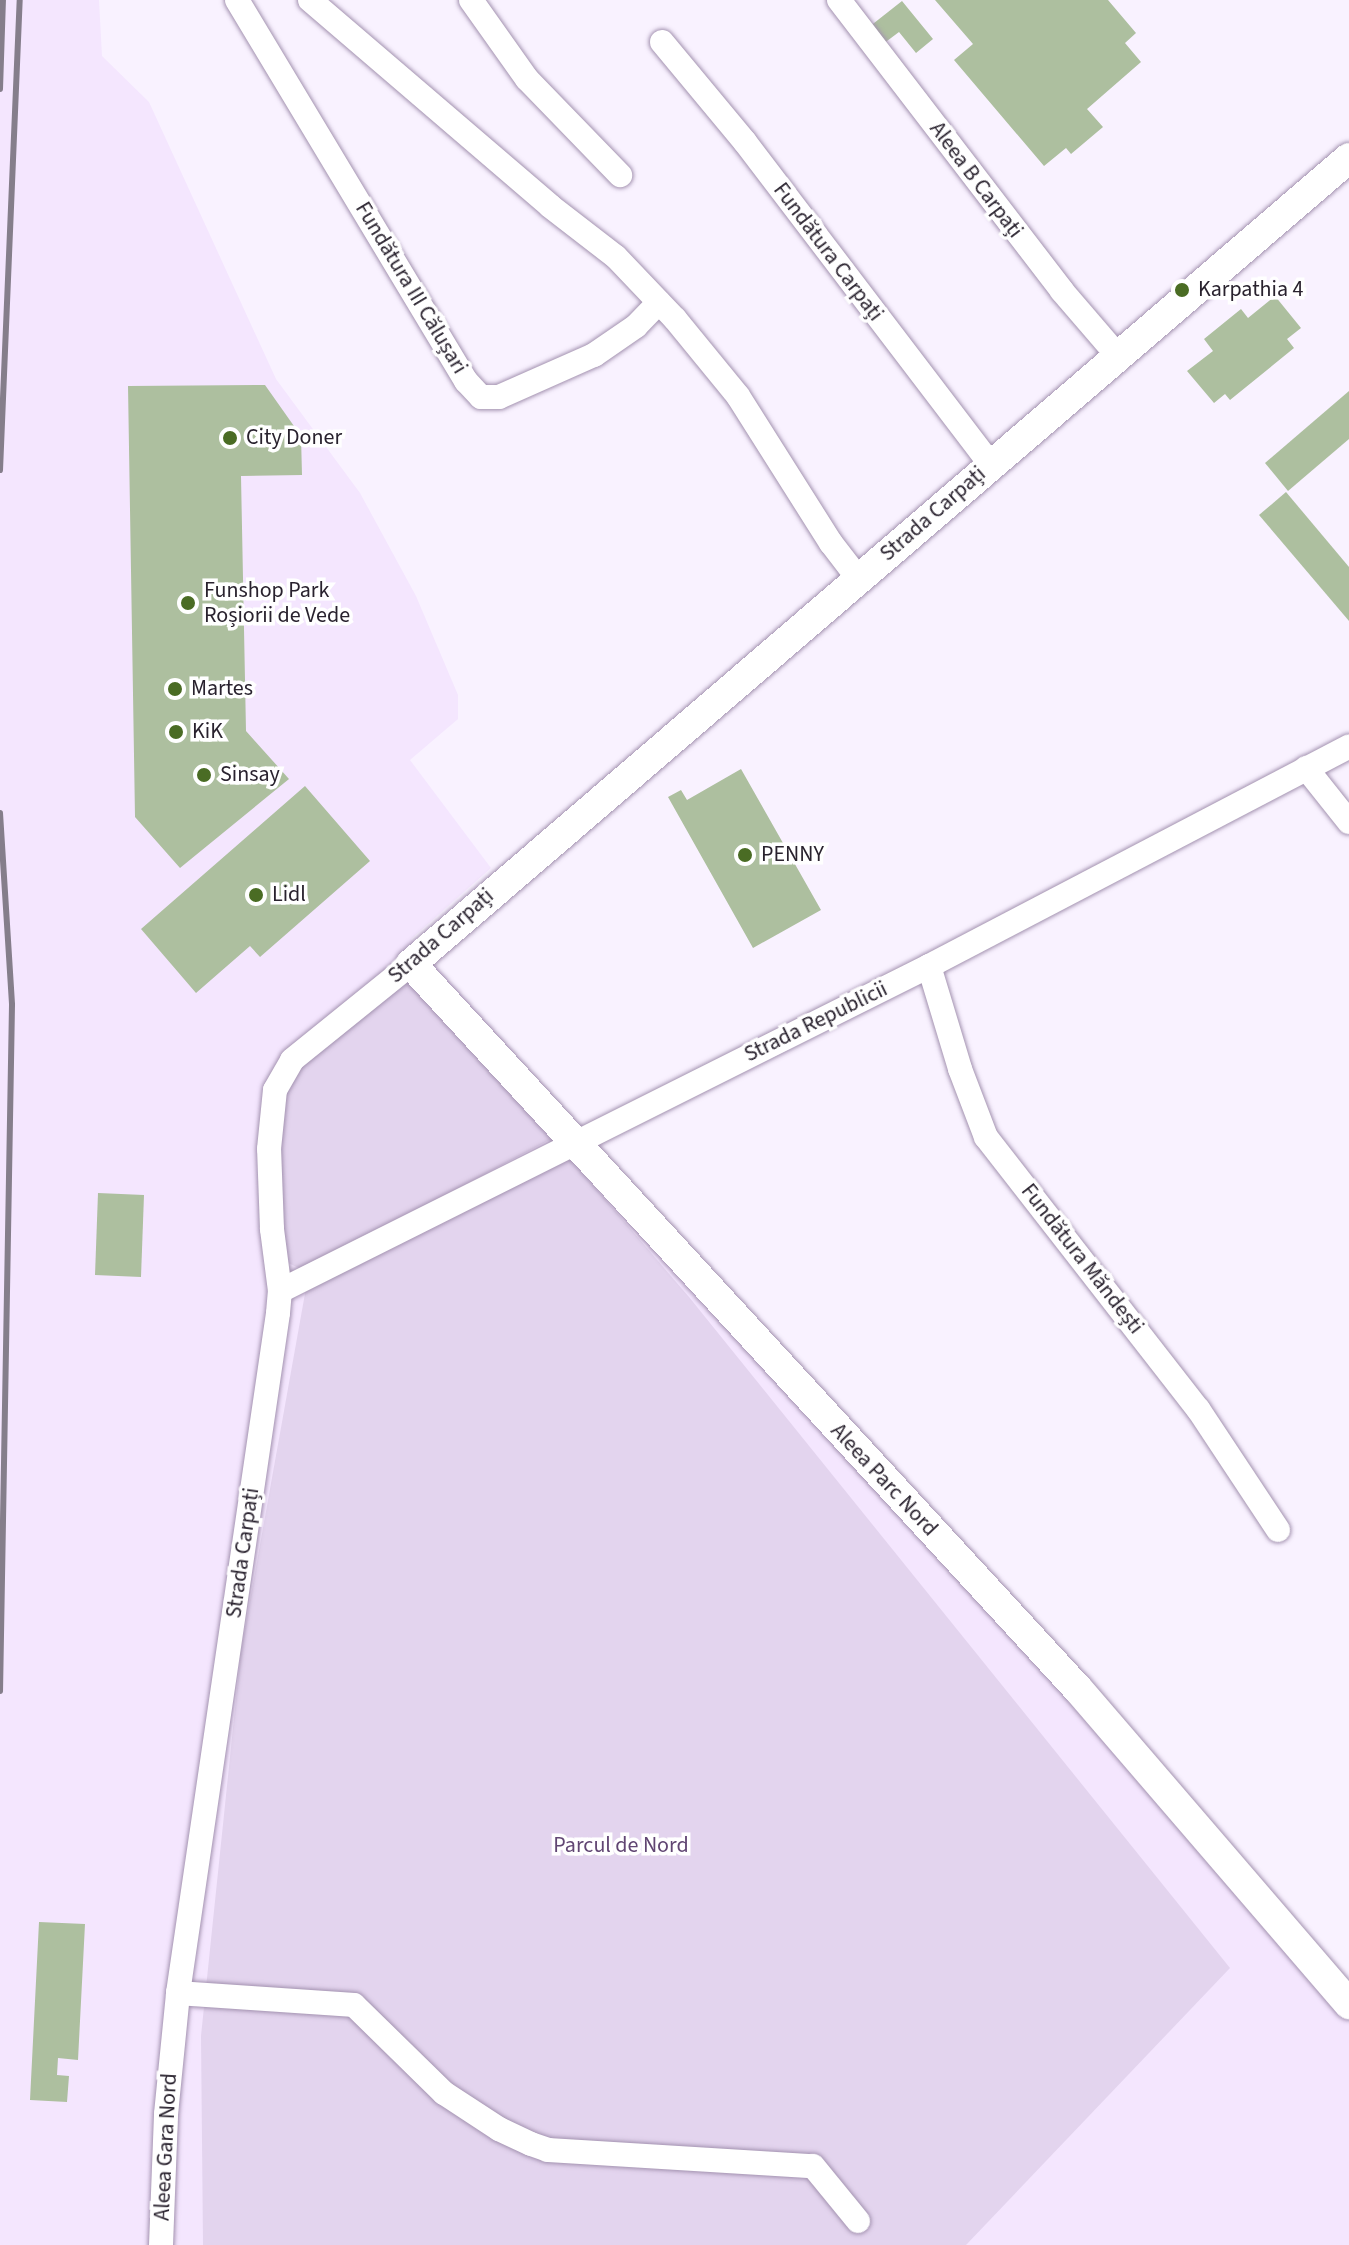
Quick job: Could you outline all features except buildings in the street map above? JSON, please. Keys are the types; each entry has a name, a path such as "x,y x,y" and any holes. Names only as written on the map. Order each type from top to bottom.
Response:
{"street":[{"name":"Fundătura III Călușari","path":"237,0 466,381 481,397 499,397 594,355 636,326 659,302"},
{"path":"310,0 550,206 616,257 659,302 738,396 831,543 858,578"},
{"path":"471,0 527,79 620,175"},
{"name":"Aleea B Carpați","path":"839,0 1052,279 1118,356"},
{"name":"Fundătura Carpați","path":"662,42 745,142 991,465"},
{"name":"Strada Carpați","path":"171,2048 280,1291 272,1229 269,1149 275,1090 292,1060 411,964 1349,158"},
{"name":"Strada Republicii","path":"280,1291 929,966 1349,746"},
{"path":"1306,768 1349,822"},
{"name":"Aleea Parc Nord","path":"411,964 577,1141 694,1276 1078,1689 1349,2004"},
{"name":"Fundătura Măndești","path":"929,966 960,1069 986,1137 1198,1409 1278,1530"},
{"path":"178,1993 354,2005 444,2093 499,2129 531,2144 548,2150 813,2166 858,2221"},
{"name":"Aleea Gara Nord","path":"161,2245 171,2048"}],"shaded area":[{"path":"0,0 99,0 102,56 149,102 276,379 360,493 416,596 458,695 458,719 410,760 491,868 411,939 1010,1599 1349,1986 1349,2245 0,2245"}],"green space":[{"path":"404,979 551,1139 310,1267 299,1268 286,1262 278,1230 279,1116 288,1084 303,1062"},
{"name":"Parcul de Nord","path":"567,1155 689,1297 1230,1968 966,2245 203,2245 201,2036 241,1651 306,1288"}],"railway":[{"path":"0,89 3,0"},
{"path":"0,470 20,0"},
{"path":"0,813 12,1005 0,1691"}],"place":[{"name":"Karpathia 4","path":"1182,290"},
{"name":"City Doner","path":"230,438"},
{"name":"Funshop Park Roșiorii de Vede","path":"188,603"},
{"name":"Martes","path":"175,689"},
{"name":"KiK","path":"176,732"},
{"name":"Sinsay","path":"204,775"},
{"name":"PENNY","path":"745,855"},
{"name":"Lidl","path":"256,895"}]}
